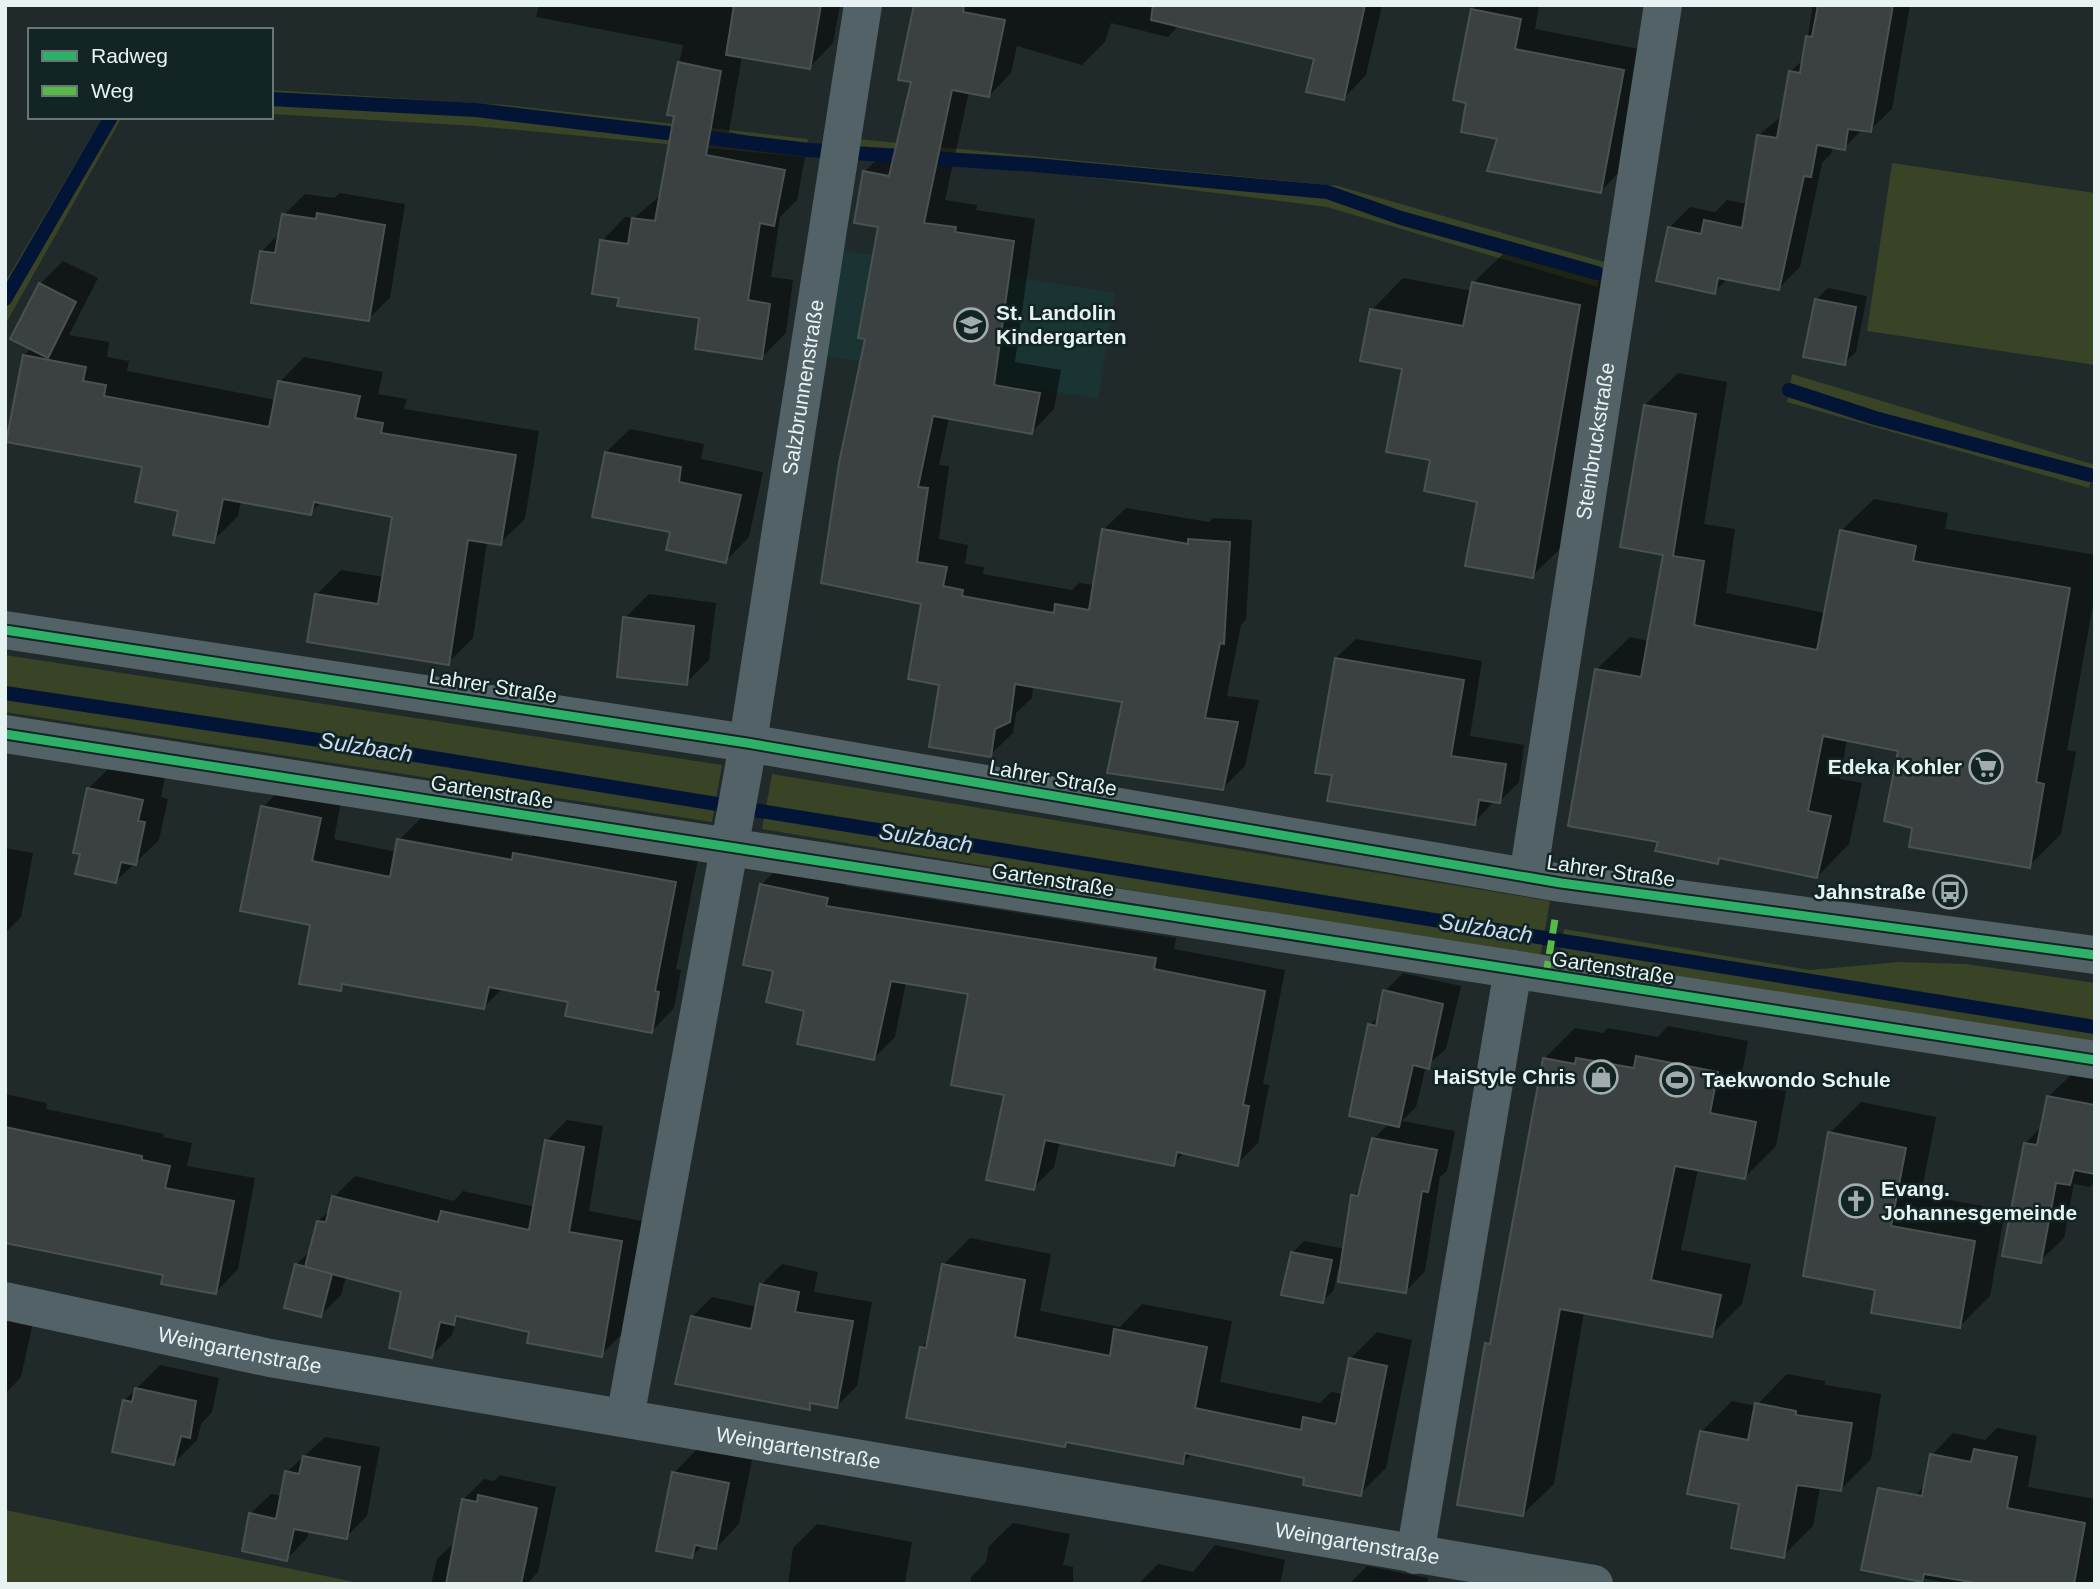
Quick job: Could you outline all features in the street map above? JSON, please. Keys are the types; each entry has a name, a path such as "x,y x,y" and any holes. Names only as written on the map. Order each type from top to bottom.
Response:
{"street":[{"name":"Salzbrunnenstraße","path":"746,755 863,5"},
{"name":"Steinbruckstraße","path":"1528,877 1663,5"},
{"name":"Lahrer Straße","path":"5,630 746,755 1528,877 2095,955"},
{"name":"Gartenstraße","path":"5,734 732,839 1513,969 2095,1060"},
{"path":"625,1418 746,755"},
{"path":"1415,1555 1513,969"},
{"name":"Weingartenstraße","path":"5,1301 270,1358 1594,1584"}],"shaded area":[{"name":"St. Landolin Kindergarten","path":"844,250 1115,293 1098,399 827,356"}],"green space":[{"path":"273,90 506,105 808,139 804,157 475,126 273,114"},
{"path":"102,119 121,119 5,325 5,282"},
{"path":"858,139 1338,186 1604,262 1597,287 1327,207 1040,171 857,159"},
{"path":"1892,163 2095,193 2095,365 1867,331"},
{"path":"1792,374 2095,465 2089,488 1787,402"},
{"path":"5,655 722,765 712,822 5,712"},
{"path":"772,774 1550,901 1540,958 762,829"},
{"path":"1564,929 1810,970 1900,962 1966,964 2095,983 2095,1046 1559,959"},
{"path":"5,1510 364,1584 5,1584"}],"building":[{"path":"734,5 821,5 810,69 726,55"},
{"path":"914,5 964,5 963,12 1005,20 989,97 952,90 924,223 956,227 955,232 1014,241 994,385 1040,393 1032,434 933,416 918,487 928,488 917,562 947,567 943,586 963,590 962,596 1054,613 1055,604 1089,610 1102,529 1188,544 1188,539 1230,542 1224,644 1220,643 1205,718 1238,722 1223,790 1107,773 1122,702 1015,684 1010,722 995,729 991,757 929,747 939,685 908,679 921,604 821,583 839,463 865,339 858,338 878,227 854,223 863,171 889,176 911,82 898,80"},
{"path":"1153,5 1365,5 1344,100 1306,92 1314,59 1151,20"},
{"path":"1818,5 1893,5 1871,132 1848,129 1845,150 1817,145 1811,177 1804,176 1779,290 1718,278 1715,294 1656,281 1668,227 1701,234 1704,220 1742,228 1757,135 1777,138 1789,71 1800,73 1806,36 1812,37"},
{"path":"1471,9 1521,19 1515,49 1624,70 1601,193 1487,171 1497,139 1461,132 1466,103 1453,100"},
{"path":"678,62 721,71 706,155 785,170 774,226 760,223 748,300 770,304 762,359 695,349 699,318 617,306 619,298 592,294 600,240 628,244 632,218 655,221 674,116 667,115"},
{"path":"317,213 385,225 369,321 251,303 260,251 275,253 282,214 316,219"},
{"path":"1472,282 1580,305 1533,578 1465,566 1477,502 1424,491 1430,460 1386,452 1402,369 1360,361 1370,309 1463,326"},
{"path":"39,283 76,302 48,358 10,339"},
{"path":"1815,299 1856,307 1845,365 1803,357"},
{"path":"23,355 86,367 83,381 106,385 104,396 269,427 278,381 360,396 355,418 383,423 381,433 516,455 501,545 468,540 449,665 307,642 315,594 378,604 392,517 314,502 311,515 223,499 214,543 173,535 178,511 135,502 142,467 6,442"},
{"path":"1644,405 1696,414 1673,556 1704,561 1694,625 1817,650 1840,530 1916,546 1913,561 2070,588 2036,782 2044,784 2030,868 1909,847 1912,828 1884,821 1898,751 1823,736 1808,811 1831,816 1817,878 1719,858 1718,864 1655,851 1658,842 1568,826 1595,669 1641,677 1663,555 1620,547"},
{"path":"605,452 681,467 679,482 741,495 726,563 666,550 670,532 592,517"},
{"path":"623,617 694,626 687,685 617,677"},
{"path":"1335,658 1464,680 1451,756 1506,764 1500,803 1479,800 1475,825 1327,801 1332,775 1315,773"},
{"path":"87,788 143,800 138,821 145,822 136,865 121,862 116,883 75,874 80,854 73,853"},
{"path":"261,806 321,818 312,861 390,877 397,839 512,860 513,853 676,882 655,991 659,992 652,1033 565,1016 568,1002 489,987 484,1009 342,984 341,991 299,984 310,925 240,911"},
{"path":"760,884 828,898 826,906 1156,958 1154,969 1265,991 1243,1105 1249,1106 1238,1166 1177,1152 1174,1166 1045,1140 1034,1190 986,1180 1004,1095 951,1085 968,994 891,981 874,1060 797,1044 804,1011 766,1002 773,971 743,965"},
{"path":"1383,990 1443,1004 1429,1069 1413,1065 1399,1127 1349,1116 1368,1024 1376,1026"},
{"path":"1636,1056 1718,1072 1710,1113 1756,1122 1745,1179 1675,1166 1651,1280 1721,1295 1712,1337 1560,1309 1523,1516 1457,1505 1485,1343 1490,1344 1543,1058 1575,1064 1576,1058 1634,1068"},
{"path":"2047,1096 2095,1105 2095,1174 2074,1170 2070,1185 2056,1183 2041,1263 2002,1256 2024,1143 2037,1145"},
{"path":"5,1127 142,1156 142,1160 170,1166 165,1188 234,1201 216,1294 161,1284 163,1275 5,1243"},
{"name":"Evang. Johannesgemeinde","path":"1828,1132 1906,1148 1891,1226 1975,1241 1960,1328 1871,1313 1875,1290 1803,1276"},
{"path":"1372,1138 1437,1150 1428,1192 1422,1191 1406,1293 1338,1282 1351,1195 1358,1196"},
{"path":"545,1140 584,1147 569,1232 622,1241 602,1357 527,1343 529,1332 456,1316 454,1325 440,1322 432,1358 389,1348 401,1292 305,1267 317,1221 326,1222 332,1196 438,1222 441,1211 529,1230"},
{"path":"1291,1252 1332,1260 1323,1303 1281,1295"},
{"path":"295,1264 332,1274 321,1317 284,1308"},
{"path":"942,1264 1025,1280 1015,1337 1110,1356 1114,1329 1207,1347 1195,1408 1301,1430 1303,1417 1336,1424 1349,1358 1387,1366 1361,1496 1303,1485 1304,1478 1185,1453 1183,1464 1066,1442 1065,1447 906,1418 920,1347 926,1348"},
{"path":"760,1284 799,1292 795,1312 853,1321 837,1408 810,1403 810,1410 675,1384 691,1316 751,1329"},
{"path":"135,1388 196,1401 190,1438 181,1436 174,1465 112,1452 123,1400 132,1402"},
{"path":"1755,1403 1796,1411 1796,1415 1852,1423 1841,1491 1797,1485 1784,1558 1731,1548 1739,1504 1687,1494 1700,1431 1748,1440"},
{"path":"1974,1449 2017,1457 2007,1508 2085,1523 2074,1584 1982,1584 1924,1574 1922,1582 1861,1570 1878,1488 1922,1496 1930,1454 1971,1462"},
{"path":"303,1456 360,1467 347,1539 294,1529 287,1561 242,1551 249,1513 276,1519 285,1471 299,1474"},
{"path":"672,1472 729,1483 716,1549 695,1545 692,1558 656,1551"},
{"path":"478,1495 537,1508 521,1584 446,1584 462,1499 477,1502"}],"waterway":[{"path":"273,99 476,110 809,150 1035,165 1327,192 1401,218 1597,273"},
{"path":"5,299 110,119"},
{"path":"1789,390 1875,418 2090,475"},
{"name":"Sulzbach","path":"5,693 359,746 2095,1027"}],"marked path":[{"path":"1546,975 1555,919"}],"cycle path":[{"path":"5,630 747,743 1561,883 2095,955"},
{"path":"5,734 2095,1060"}],"place":[{"name":"St. Landolin Kindergarten","path":"971,325"},
{"name":"Edeka Kohler","path":"1986,767"},
{"name":"Jahnstraße","path":"1950,892"},
{"name":"HaiStyle Chris","path":"1601,1077"},
{"name":"Taekwondo Schule","path":"1677,1080"},
{"name":"Evang. Johannesgemeinde","path":"1856,1201"}]}
